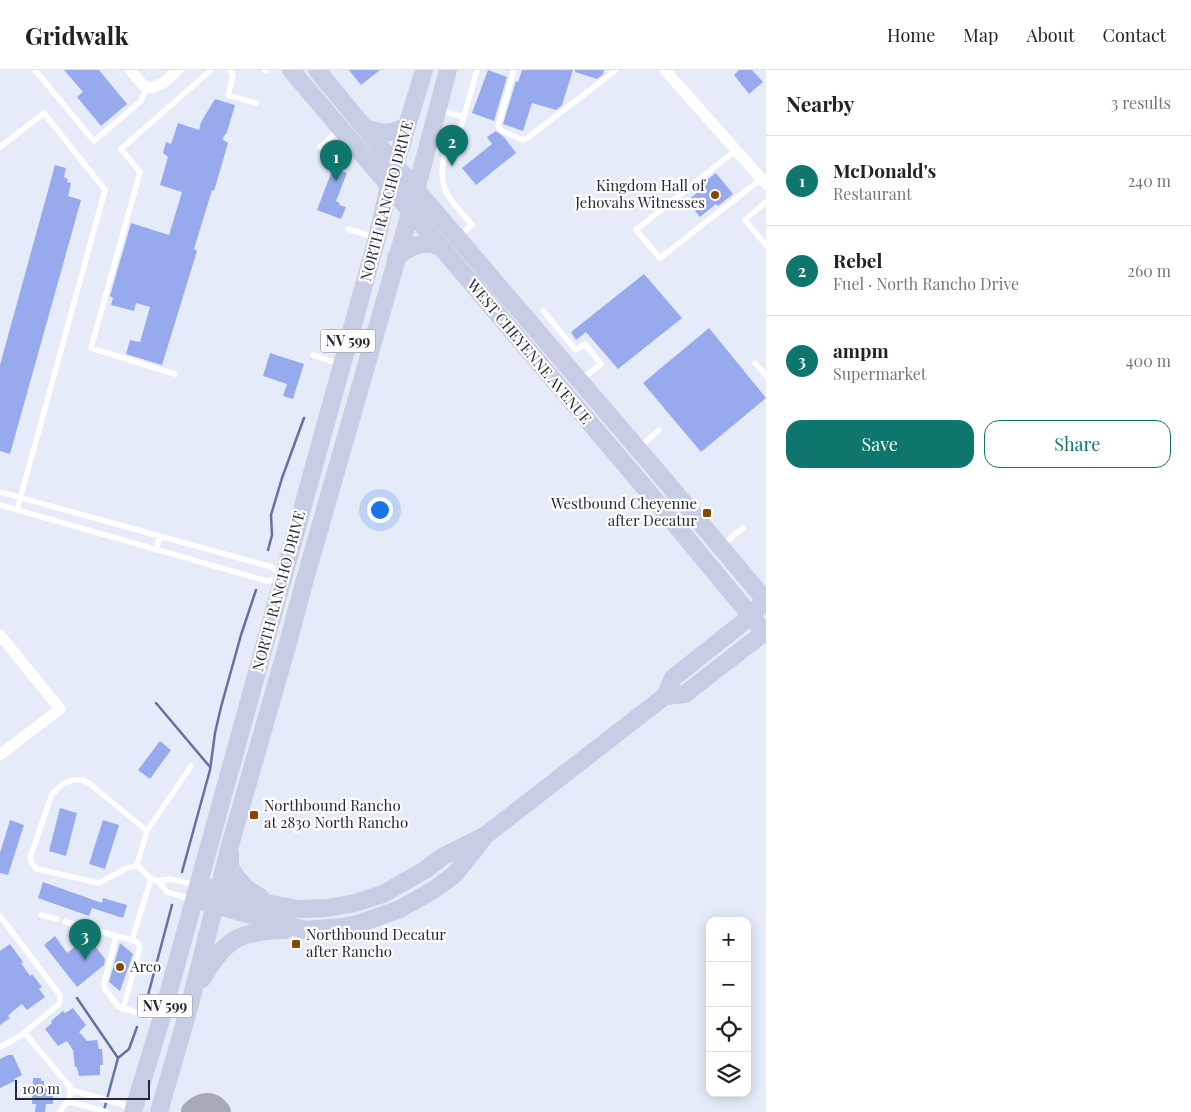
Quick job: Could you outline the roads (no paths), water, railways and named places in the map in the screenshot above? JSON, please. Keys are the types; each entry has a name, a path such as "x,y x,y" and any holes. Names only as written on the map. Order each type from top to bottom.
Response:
{"main road":[{"name":"WEST CHEYENNE AVENUE","path":"291,70 410,213 640,482 765,633"},
{"name":"NORTH RANCHO DRIVE","path":"130,1110 161,1020 377,238 395,164 424,70"},
{"name":"NORTH RANCHO DRIVE","path":"159,1112 189,1008 229,849 410,213 448,70"},
{"name":"WEST CHEYENNE AVENUE","path":"319,71 395,164 766,601"},
{"path":"365,128 384,134 407,126"},
{"path":"396,257 417,244 433,244 440,247"},
{"path":"282,578 304,583"},
{"path":"217,898 299,909 327,908 355,904 389,891 425,870 442,857 486,835 665,696 673,678 751,616 766,601"},
{"path":"665,696 685,694 765,633"},
{"path":"189,1008 202,978 211,964 220,951 233,940 255,932 343,927 386,915 414,902 455,874 486,835"},
{"path":"229,849 230,867 233,872 247,889 259,896 265,904"},
{"path":"196,892 305,930"}],"street":[{"path":"130,70 143,85 149,87 162,83 178,70"},
{"path":"664,70 764,182"},
{"path":"0,635 60,709 0,755"}],"lane":[{"path":"35,70 94,142 141,101 149,87"},
{"path":"175,374 91,348 140,172 121,149 211,70"},
{"path":"230,70 233,76 228,95 256,103"},
{"path":"426,147 453,155 477,70"},
{"path":"514,70 498,126 502,132 523,140 616,70"},
{"path":"437,110 464,117"},
{"path":"0,147 44,113 105,190 17,510"},
{"path":"320,147 340,129"},
{"path":"736,150 636,230 660,258 764,182"},
{"path":"445,152 441,174 444,190 472,224 457,237"},
{"path":"766,202 745,220 766,245"},
{"path":"348,229 377,238"},
{"path":"543,312 576,350 585,344 601,364 580,381"},
{"path":"313,356 342,365"},
{"path":"755,363 766,376"},
{"path":"638,448 659,430"},
{"path":"0,492 272,567 282,578"},
{"path":"0,505 267,581 282,578"},
{"path":"721,547 743,528"},
{"path":"156,550 160,536"},
{"path":"137,865 147,831 191,766"},
{"path":"137,865 125,869 99,883 37,868 32,864 30,858 52,794 63,784 72,780 82,780 89,783 147,831"},
{"path":"137,865 151,879 158,881 170,879 196,892"},
{"path":"132,940 151,879"},
{"path":"158,881 167,892 196,892"},
{"path":"41,915 57,919"},
{"path":"0,916 60,995 58,1005 24,1032 0,1047"},
{"path":"65,922 74,924"},
{"path":"81,926 137,942 140,948 123,1009"},
{"path":"116,936 104,984 105,989 119,1007 161,1020"},
{"path":"24,1032 71,1090 130,1110"},
{"path":"60,1112 68,1100 71,1090"},
{"path":"91,1108 94,1097"},
{"path":"68,1100 107,1112"}],"waterway":[{"path":"268,550 272,535 271,515 282,478 304,418"},
{"path":"182,872 210,770 221,707 256,590"},
{"path":"156,703 210,767"},
{"path":"147,999 172,905"},
{"path":"77,998 118,1058 104,1110"},
{"path":"118,1058 129,1049 137,1027"}],"place":[{"name":"Rebel","path":"452,166"},
{"name":"McDonald's","path":"336,181"},
{"name":"Kingdom Hall of Jehovahs Witnesses","path":"715,195"},
{"name":"Westbound Cheyenne after Decatur","path":"707,513"},
{"name":"Northbound Rancho at 2830 North Rancho","path":"254,815"},
{"name":"Northbound Decatur after Rancho","path":"296,944"},
{"name":"ampm","path":"85,960"},
{"name":"Arco","path":"120,967"}]}
